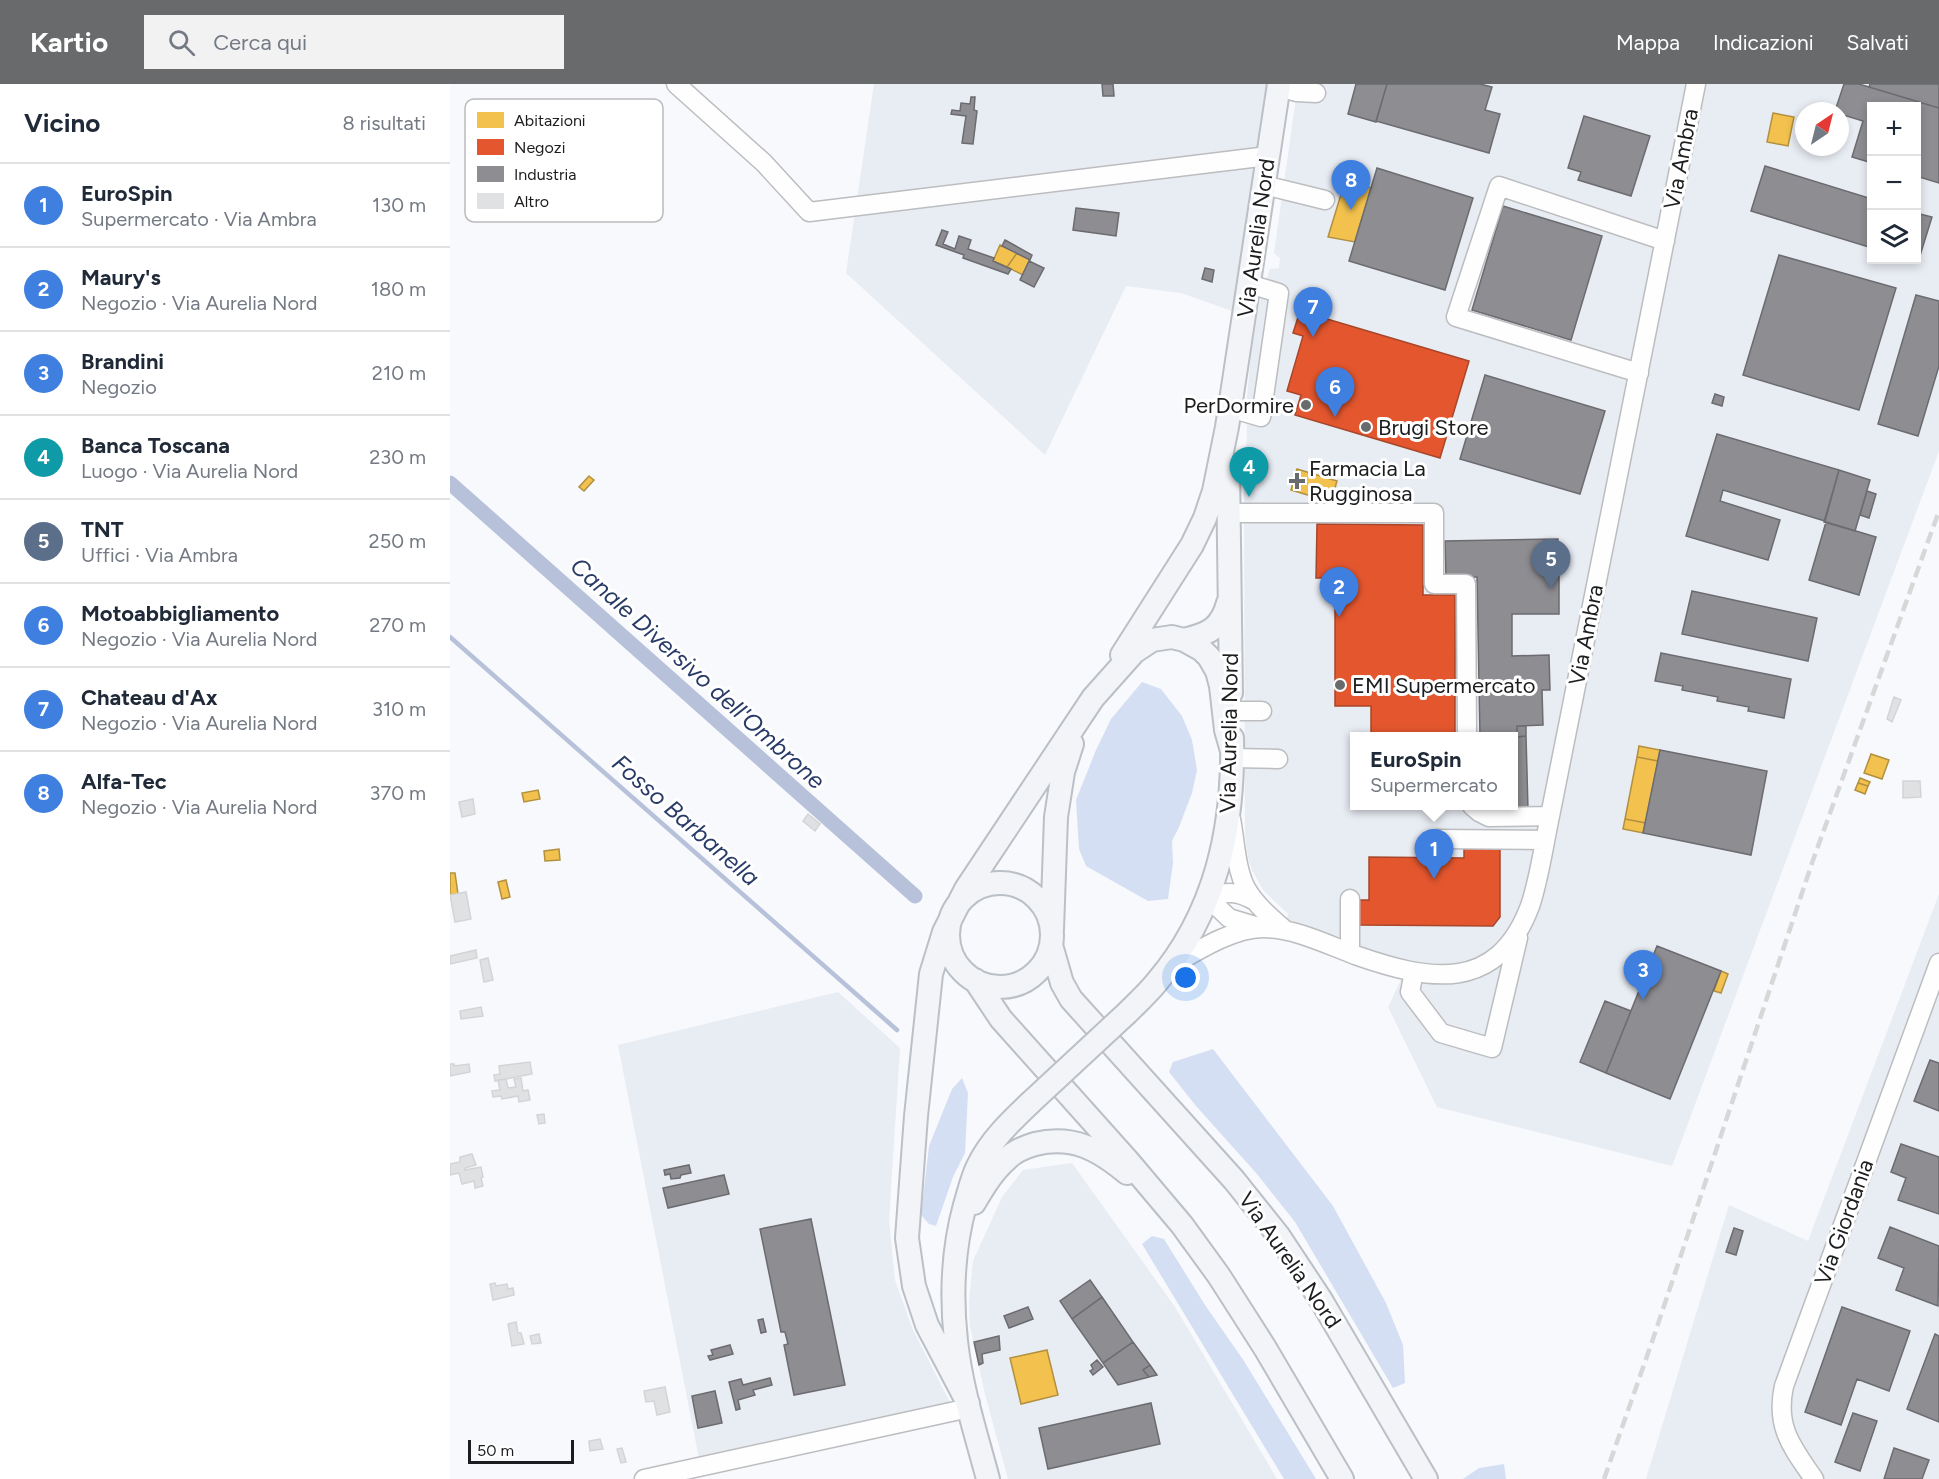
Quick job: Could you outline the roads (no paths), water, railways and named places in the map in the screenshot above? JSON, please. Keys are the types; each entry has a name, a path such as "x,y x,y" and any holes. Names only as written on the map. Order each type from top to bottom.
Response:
{"main road":[{"name":"Via Aurelia Nord","path":"1093,698 1161,595 1201,527 1214,491 1229,418 1279,85"},
{"name":"Via Aurelia Nord","path":"988,1479 956,1341 953,1280 958,1231 977,1168 1006,1126 1127,1013 1169,967 1190,934 1208,898 1224,847 1230,810 1232,754 1228,513 1229,418"},
{"path":"1184,640 1209,632 1217,626 1225,615 1230,595"},
{"path":"1093,698 1077,732 1063,772 1058,795 1051,937 1047,958 1039,970 1022,982 1002,987 988,986 964,972 950,950 949,924 954,911 966,889 1093,698 1134,652 1152,640 1173,637 1202,650 1217,671 1232,754"},
{"name":"Via Aurelia Nord","path":"969,1405 927,1325 914,1286 907,1238 916,1116 931,974 944,932 954,911 966,896 983,886 996,883 1022,888 1033,895 1045,910 1062,983 1071,999 1234,1180 1278,1235 1321,1300 1426,1479"},
{"path":"975,980 1001,1019 1171,1211 1219,1276 1342,1479"},
{"path":"958,1231 985,1184 1007,1158 1024,1147 1049,1141 1068,1141 1090,1148 1117,1166 1171,1211"}],"street":[{"path":"676,84 764,163 809,212 1268,156"},
{"name":"Via Ambra","path":"1284,929 1383,965 1442,975 1463,973 1481,967 1504,951 1521,928 1531,903 1550,816 1696,84"},
{"path":"1279,85 1297,92 1316,93"},
{"path":"1264,185 1325,200"},
{"path":"1640,373 1456,318 1499,186 1665,241"},
{"path":"1229,418 1261,417 1279,293 1249,284"},
{"path":"1228,513 1434,513 1434,584 1466,584 1467,732"},
{"path":"1232,711 1262,711"},
{"path":"1232,754 1278,759"},
{"path":"1230,810 1246,889 1266,914 1284,929"},
{"path":"1476,810 1489,818 1550,816"},
{"path":"1437,839 1545,840"},
{"path":"1257,902 1231,892 1208,898 1229,918 1246,925 1284,929"},
{"path":"1350,899 1350,952"},
{"path":"1169,967 1216,941 1261,928"},
{"path":"1414,972 1410,992 1441,1033 1492,1048 1521,928"},
{"name":"Via Giordania","path":"1814,1479 1789,1440 1783,1425 1780,1413 1784,1386 1939,963"},
{"path":"644,1479 969,1405"}],"waterway":[{"name":"Canale Diversivo dell'Ombrone","path":"450,483 915,896"},
{"name":"Fosso Barbanella","path":"450,637 897,1030"}],"railway":[{"path":"1604,1479 1812,863 1939,511"}],"place":[{"name":"Alfa-Tec","path":"1351,210"},
{"name":"Chateau d'Ax","path":"1313,337"},
{"name":"PerDormire","path":"1306,405"},
{"name":"Motoabbigliamento","path":"1335,417"},
{"name":"Brugi Store","path":"1366,427"},
{"name":"Farmacia La Rugginosa","path":"1297,481"},
{"name":"Banca Toscana","path":"1249,497"},
{"name":"TNT","path":"1551,589"},
{"name":"Maury's","path":"1339,617"},
{"name":"EMI Supermercato","path":"1340,685"},
{"name":"EuroSpin","path":"1434,879"},
{"name":"Brandini","path":"1643,1000"}]}
